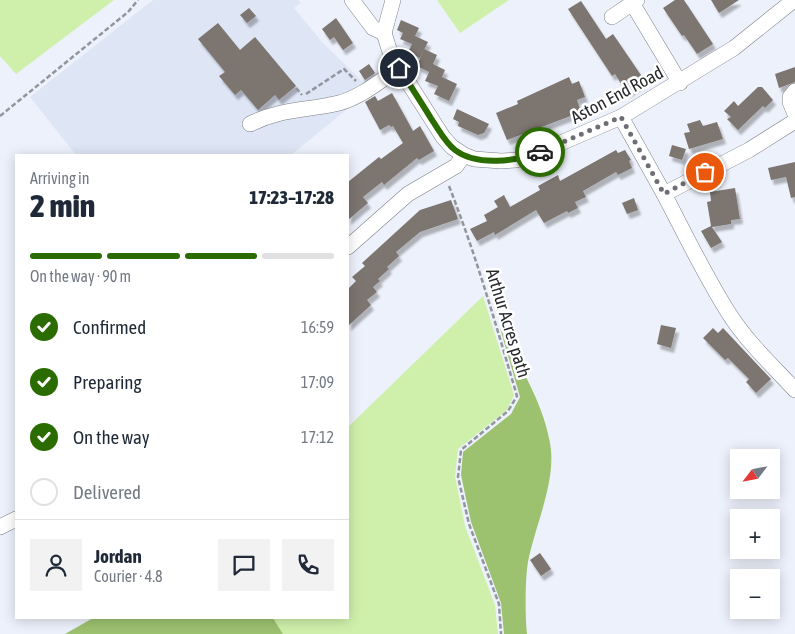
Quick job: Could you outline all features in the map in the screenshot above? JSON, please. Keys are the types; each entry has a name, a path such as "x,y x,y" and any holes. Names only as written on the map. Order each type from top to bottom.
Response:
{"street":[{"path":"352,0 373,28 384,33"},
{"path":"349,246 408,194 456,166 464,155 456,151 443,137 390,52 384,33 393,0"},
{"name":"Aston End Road","path":"464,155 474,159 516,160 558,145 621,117 734,48 794,0"},
{"path":"612,17 635,2 680,82"},
{"path":"250,124 266,116 285,111 339,103 360,94 399,68"},
{"path":"795,91 790,97 790,102 795,114"},
{"path":"621,117 704,271 729,313 748,339 795,390"},
{"path":"664,194 749,150 795,121"},
{"path":"0,527 15,520"}],"path":[{"path":"0,116 128,12 138,0"},
{"path":"296,88 302,96 344,69 361,85"},
{"name":"Arthur Acres path","path":"444,173 475,255 517,396 508,411 461,450 458,476 469,524 498,604 501,634"}],"shaded area":[{"path":"153,0 298,0 301,3 294,8 322,42 362,81 385,66 393,79 357,101 292,154 75,154 30,97"}],"green space":[{"path":"0,0 114,0 16,74 0,56"},
{"path":"437,0 509,0 460,33"},
{"path":"483,296 514,395 507,410 458,449 455,476 465,526 495,605 498,634 283,634 274,619 349,619 349,426"},
{"path":"500,328 530,384 542,413 550,443 551,458 548,488 531,548 526,578 527,634 504,634 501,603 471,522 461,475 463,452 511,414 520,397"},
{"path":"91,619 274,619 283,634 65,634"}],"building":[{"path":"675,0 684,0 713,44 697,54 663,8"},
{"path":"711,0 739,0 719,13"},
{"path":"581,1 606,39 613,34 645,81 627,93 615,74 612,76 568,9"},
{"path":"249,8 256,16 247,23 240,15"},
{"path":"336,18 353,43 343,50 334,37 330,40 322,29"},
{"path":"401,20 419,28 415,36 428,42 420,58 408,52 412,44 400,39 403,33 397,30"},
{"path":"218,23 240,50 255,37 296,86 279,100 275,95 258,110 241,90 235,95 219,76 225,72 198,39"},
{"path":"424,49 437,55 433,64 445,70 442,77 457,84 449,101 434,94 438,86 425,81 430,70 429,72 417,66"},
{"path":"369,64 375,73 365,80 359,71"},
{"path":"795,67 795,82 779,88 775,74"},
{"path":"569,77 572,84 579,81 585,97 577,100 581,112 507,140 496,113 518,104 517,101"},
{"path":"758,87 762,87 773,100 765,108 763,106 738,130 727,119 731,117 724,111 734,101 738,106"},
{"path":"392,93 413,131 420,126 434,151 419,160 417,158 384,185 382,182 363,197 368,203 349,219 349,181 379,157 381,159 403,143 393,126 389,125 380,130 365,102 375,96 378,101"},
{"path":"457,109 489,124 484,133 478,135 458,126 459,122 453,119"},
{"path":"700,120 703,126 717,122 723,139 689,149 684,133 690,132 687,124"},
{"path":"672,145 686,149 682,160 669,156"},
{"path":"616,150 618,153 625,150 631,160 629,161 632,168 618,175 616,172 583,191 586,197 575,202 578,208 568,213 567,211 544,223 536,210 495,235 494,232 477,241 470,229 487,221 484,215 498,207 494,201 504,195 510,207 540,190 538,186 558,175 560,181"},
{"path":"795,162 795,197 791,198 786,177 771,180 768,168"},
{"path":"735,188 740,219 731,220 731,224 712,227 722,242 711,248 701,231 711,226 707,202 711,201 710,192"},
{"path":"634,198 638,210 627,214 622,203"},
{"path":"451,200 458,219 420,232 396,252 399,256 387,267 389,269 378,279 380,281 373,287 377,292 367,300 371,305 349,325 349,288 356,281 352,277 365,266 362,263 420,210"},
{"path":"661,325 676,328 671,348 657,344"},
{"path":"713,328 718,333 723,328 771,379 756,393 746,382 749,379 728,358 725,360 703,338"},
{"path":"540,553 551,569 541,576 530,560"}],"way so far":[{"path":"540,152 621,117 664,194 705,172"}],"route":[{"path":"399,68 443,137 456,151 474,159 501,161 516,160 540,152"}]}
